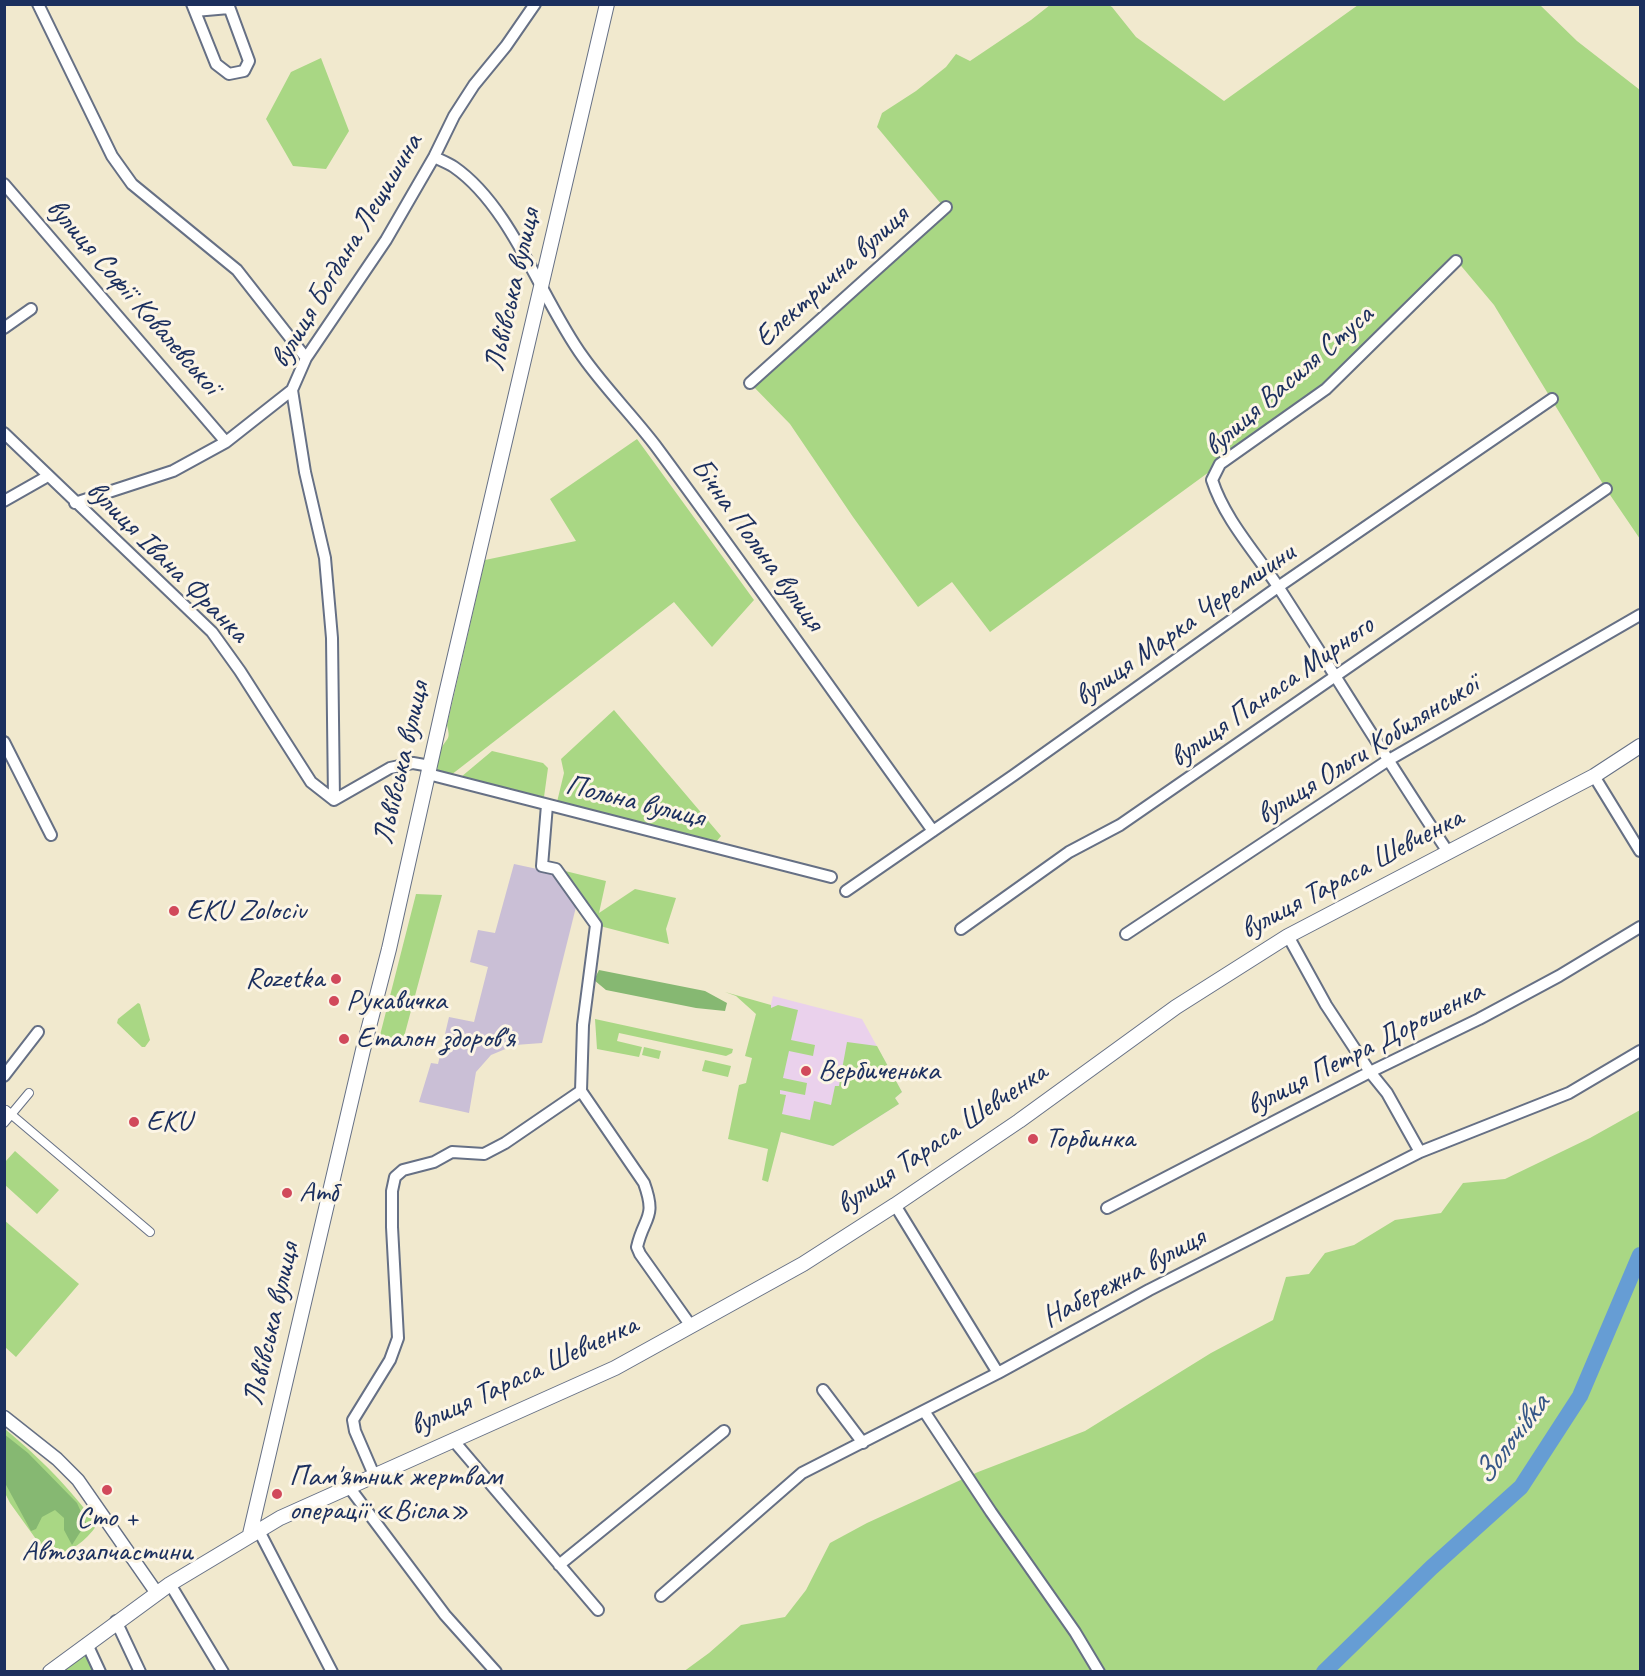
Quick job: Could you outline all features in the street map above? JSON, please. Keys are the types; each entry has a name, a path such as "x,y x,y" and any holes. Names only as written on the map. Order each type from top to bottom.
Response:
{"main road":[{"name":"Львівська вулиця","path":"254,1532 363,1050 389,949 607,4"},
{"name":"вулиця Тараса Шевченка","path":"50,1671 156,1592 254,1532 280,1518 615,1368 803,1264 1019,1121 1176,1007 1288,936 1594,776 1641,746"}],"street":[{"path":"38,4 112,156 132,184 237,270 306,358"},
{"name":"вулиця Богдана Лещишина","path":"334,800 332,638 325,558 305,472 292,390 306,358 386,240 434,157 453,116 506,46 534,4"},
{"path":"229,6 249,61 244,71 229,74 216,64 193,8 229,6"},
{"name":"Бічна Польна вулиця","path":"434,157 454,167 479,189 500,217 529,262 541,289 583,357 653,443 933,831"},
{"name":"вулиця Софії Ковалевської","path":"4,184 226,442"},
{"name":"Електрична вулиця","path":"750,383 946,207"},
{"name":"вулиця Василя Стуса","path":"1448,852 1278,587 1217,498 1212,480 1220,464 1326,389 1456,261"},
{"path":"4,328 31,309"},
{"path":"75,503 172,471 226,442 292,390"},
{"name":"вулиця Марка Черемшини","path":"846,891 1278,587 1552,399"},
{"name":"вулиця Івана Франка","path":"4,433 212,632 240,671 310,782 334,800"},
{"name":"вулиця Івана Франка","path":"4,501 48,476"},
{"name":"вулиця Панаса Мирного","path":"961,928 1069,852 1120,825 1606,489"},
{"name":"вулиця Ольги Кобилянської","path":"1126,934 1387,760 1641,615"},
{"path":"4,742 51,835"},
{"name":"Польна вулиця","path":"334,800 390,768 413,763 429,770 547,805 831,877"},
{"path":"1594,776 1641,851"},
{"path":"547,805 542,866 556,869 596,925 583,1025 581,1091 644,1183 650,1197 651,1209 637,1246 640,1254 692,1326"},
{"name":"вулиця Петра Дорошенка","path":"1107,1208 1370,1072 1479,1019 1559,976 1641,927"},
{"path":"1288,936 1326,1005 1370,1072 1387,1093 1420,1152"},
{"path":"4,1076 38,1032"},
{"name":"Набережна вулиця","path":"661,1596 802,1473 998,1373 1149,1290 1420,1152 1569,1094 1641,1052"},
{"path":"375,1475 355,1431 353,1420 390,1360 398,1338 392,1227 392,1191 395,1176 404,1170 434,1162 453,1152 484,1154 505,1143 581,1091"},
{"path":"4,1123 9,1112 29,1093"},
{"path":"9,1112 150,1232"},
{"path":"895,1205 998,1373"},
{"path":"823,1390 863,1443"},
{"path":"924,1412 1076,1632 1099,1671"},
{"path":"4,1417 57,1458 78,1480 156,1592"},
{"path":"559,1566 724,1431"},
{"path":"453,1440 598,1610"},
{"path":"349,1487 445,1616 496,1671"},
{"path":"254,1532 332,1671"},
{"path":"170,1584 223,1671"},
{"path":"116,1622 140,1671"},
{"path":"87,1644 100,1671"}],"shaded area":[{"path":"514,864 556,873 576,907 542,1043 515,1045 491,1055 476,1072 469,1113 419,1102 431,1063 438,1064 449,1017 474,1022 488,967 470,962 478,930 495,933"},
{"path":"773,996 862,1019 902,1092 895,1098 899,1104 833,1146 781,1132 769,1012"}],"green space":[{"path":"1107,4 1136,37 1224,101 1358,5 1540,5 1577,41 1640,90 1640,539 1606,489 1494,305 1457,261 1326,389 990,632 952,582 918,607 790,424 750,383 942,205 877,127 882,113 916,91 946,67 956,54 970,61 1050,5"},
{"path":"321,58 349,131 326,169 293,166 266,119 291,72"},
{"path":"637,439 754,600 712,647 674,602 451,775 437,771 441,749 448,736 447,725 485,560 576,541 550,499"},
{"path":"614,710 721,836 716,842 557,802 564,773 561,759"},
{"path":"492,751 543,763 548,768 544,797 461,777"},
{"path":"557,869 606,881 599,913 635,889 676,898 666,929 669,944 596,925"},
{"path":"416,894 442,895 401,1048 378,1043"},
{"path":"599,970 705,991 727,1003 725,1011 696,1008 606,990 594,980"},
{"path":"725,992 771,1005 771,1008 778,1005 798,1010 791,1040 815,1045 813,1056 789,1051 783,1078 807,1083 805,1095 780,1090 780,1094 786,1095 782,1114 810,1120 814,1101 831,1105 835,1086 839,1086 847,1042 877,1046 902,1092 895,1098 899,1104 833,1146 781,1132 768,1182 762,1180 768,1149 728,1139 739,1085 746,1083 752,1058 745,1056 756,1014 736,996"},
{"path":"138,1003 150,1040 145,1047 142,1047 117,1023 118,1019"},
{"path":"595,1019 733,1049 732,1053 726,1056 619,1033 617,1041 642,1047 639,1057 597,1049"},
{"path":"644,1047 661,1051 659,1059 642,1055"},
{"path":"705,1060 731,1066 728,1077 702,1071"},
{"path":"1640,1110 1640,1671 683,1672 741,1625 785,1617 806,1590 830,1543 867,1523 978,1472 1085,1431 1211,1353 1273,1320 1286,1277 1309,1274 1325,1253 1354,1245 1395,1220 1441,1213 1463,1183 1505,1179 1590,1138"},
{"path":"15,1151 59,1190 37,1214 5,1185 5,1162"},
{"path":"4,1220 79,1284 16,1357 5,1347"},
{"path":"5,1429 54,1474 97,1525 83,1541 72,1548 52,1556 46,1553 10,1503 5,1493"},
{"path":"4,1434 28,1453 77,1503 86,1523 72,1545 64,1530 64,1518 55,1510 42,1517 36,1529 31,1531 5,1483"},
{"path":"86,1654 94,1671 61,1672"}],"waterway":[{"name":"Золочівка","path":"1324,1672 1431,1568 1521,1487 1580,1396 1640,1255"}],"place":[{"name":"EKU Zolociv","path":"174,911"},
{"name":"Rozetka","path":"336,979"},
{"name":"Рукавичка","path":"334,1001"},
{"name":"Еталон здоров'я","path":"344,1039"},
{"name":"Вербиченька","path":"806,1071"},
{"name":"EKU","path":"134,1122"},
{"name":"Торбинка","path":"1033,1139"},
{"name":"Атб","path":"287,1193"},
{"name":"Сто + Автозапчастини","path":"107,1490"},
{"name":"Пам'ятник жертвам операції «Вісла»","path":"277,1494"}]}
